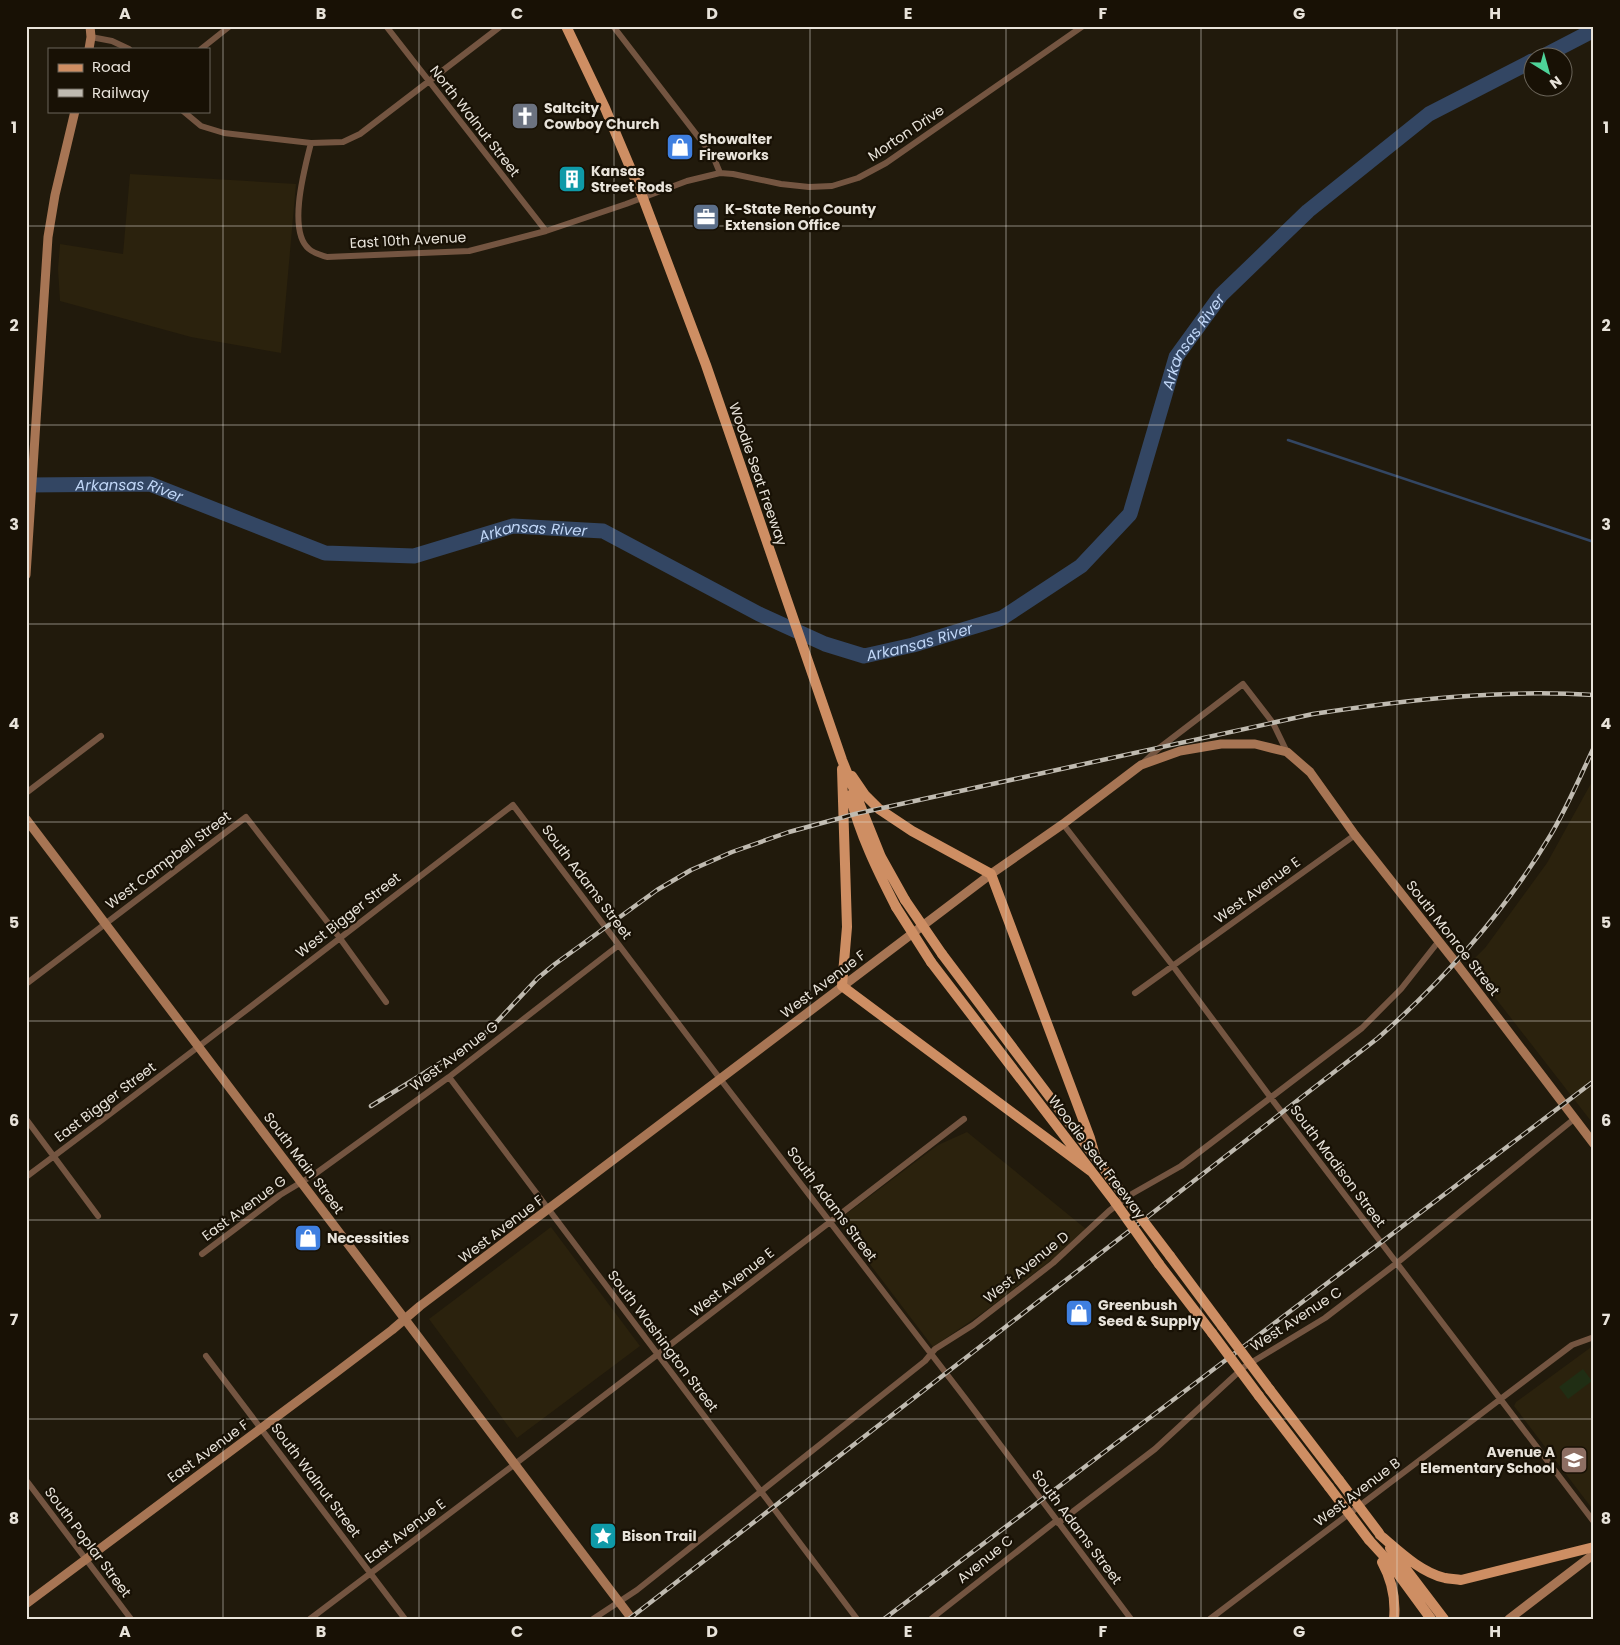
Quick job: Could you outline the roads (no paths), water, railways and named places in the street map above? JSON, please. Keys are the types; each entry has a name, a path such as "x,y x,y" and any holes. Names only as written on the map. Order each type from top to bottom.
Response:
{"main road":[{"name":"Woodie Seat Freeway","path":"566,26 605,108 643,198 706,365 842,760 881,857 905,900 942,954 1379,1534"},
{"name":"Woodie Seat Freeway","path":"842,760 855,814 867,849 896,907 931,962 1102,1185 1372,1544"},
{"path":"842,760 865,795 879,809 912,831 992,874 1090,1138 1096,1159"},
{"path":"842,760 847,927 842,986 1092,1172"},
{"path":"1379,1534 1410,1560 1428,1571 1445,1578 1461,1580 1594,1547"},
{"path":"1379,1534 1444,1619"},
{"path":"1372,1544 1389,1576 1395,1605 1394,1619"},
{"path":"1372,1544 1390,1563 1431,1619"}],"street":[{"path":"89,48 90,26"},
{"path":"202,48 230,26"},
{"name":"North Walnut Street","path":"386,26 546,231"},
{"path":"183,112 201,126 224,133 311,143 343,142 360,134 501,26"},
{"path":"613,26 713,156 720,173"},
{"name":"Morton Drive","path":"643,198 687,180 720,173 809,187 832,186 858,178 886,163 1083,26"},
{"path":"91,36 112,41 127,48"},
{"path":"26,575 46,247 51,214 75,112"},
{"name":"East 10th Avenue","path":"311,143 301,181 298,231 308,249 327,257 469,250 546,231 643,198"},
{"path":"1141,765 1158,749 1243,684 1273,723 1288,752"},
{"path":"26,793 101,736"},
{"name":"West Avenue F","path":"405,1319 842,986 1141,765 1180,751 1221,744 1255,744 1288,752"},
{"name":"South Monroe Street","path":"1288,752 1310,772 1355,835 1594,1144"},
{"name":"West Bigger Street","path":"199,1046 513,805"},
{"name":"South Adams Street","path":"513,805 1131,1619"},
{"name":"West Campbell Street","path":"26,984 246,817 339,937"},
{"name":"South Main Street","path":"26,819 632,1619"},
{"name":"South Madison Street","path":"1063,824 1173,966 1271,1098 1594,1522"},
{"name":"West Avenue E","path":"1135,993 1355,835"},
{"path":"339,937 386,1002"},
{"name":"West Avenue D","path":"593,1619 637,1590 925,1361 935,1348 973,1325 1053,1263 1109,1211 1130,1195 1181,1166 1362,1028 1401,989 1438,942"},
{"name":"West Avenue G","path":"301,1182 449,1078 619,945"},
{"name":"East Bigger Street","path":"26,1177 199,1046"},
{"name":"South Washington Street","path":"449,1078 857,1619"},
{"path":"26,1119 98,1216"},
{"name":"West Avenue E","path":"515,1464 964,1119"},
{"name":"West Avenue C","path":"1057,1522 1155,1449 1244,1367 1325,1318 1397,1263 1574,1119"},
{"name":"East Avenue G","path":"202,1254 280,1195 301,1182"},
{"name":"East Avenue F","path":"26,1604 405,1319"},
{"name":"West Avenue B","path":"1210,1619 1572,1345 1594,1336"},
{"name":"South Walnut Street","path":"206,1356 405,1619"},
{"name":"East Avenue E","path":"310,1619 515,1464"},
{"name":"South Poplar Street","path":"26,1480 131,1619"},
{"name":"Avenue C","path":"931,1619 1027,1542 1057,1522"},
{"path":"1509,1619 1594,1554"}],"waterway":[{"name":"Arkansas River","path":"1559,48 1594,30"},
{"name":"Arkansas River","path":"26,485 150,484 325,553 414,556 513,526 603,531 759,614 825,644 864,656 913,645 1002,618 1081,566 1130,514 1176,357 1221,295 1308,211 1429,114 1522,66"},
{"path":"1288,440 1594,542"}],"railway":[{"path":"371,1106 476,1041 490,1029 538,978 657,890 691,870 732,852 789,832 855,814 1313,714 1453,697 1523,693 1594,695"},
{"path":"629,1619 1378,1038 1403,1016 1472,944 1513,892 1556,825 1594,747"},
{"path":"884,1619 1594,1081"}],"place":[{"name":"Saltcity Cowboy Church","path":"525,116"},
{"name":"Showalter Fireworks","path":"680,147"},
{"name":"Kansas Street Rods","path":"572,179"},
{"name":"K-State Reno County Extension Office","path":"706,217"},
{"name":"Necessities","path":"308,1238"},
{"name":"Greenbush Seed & Supply","path":"1079,1313"},
{"name":"Avenue A Elementary School","path":"1574,1460"},
{"name":"Bison Trail","path":"603,1536"}]}
